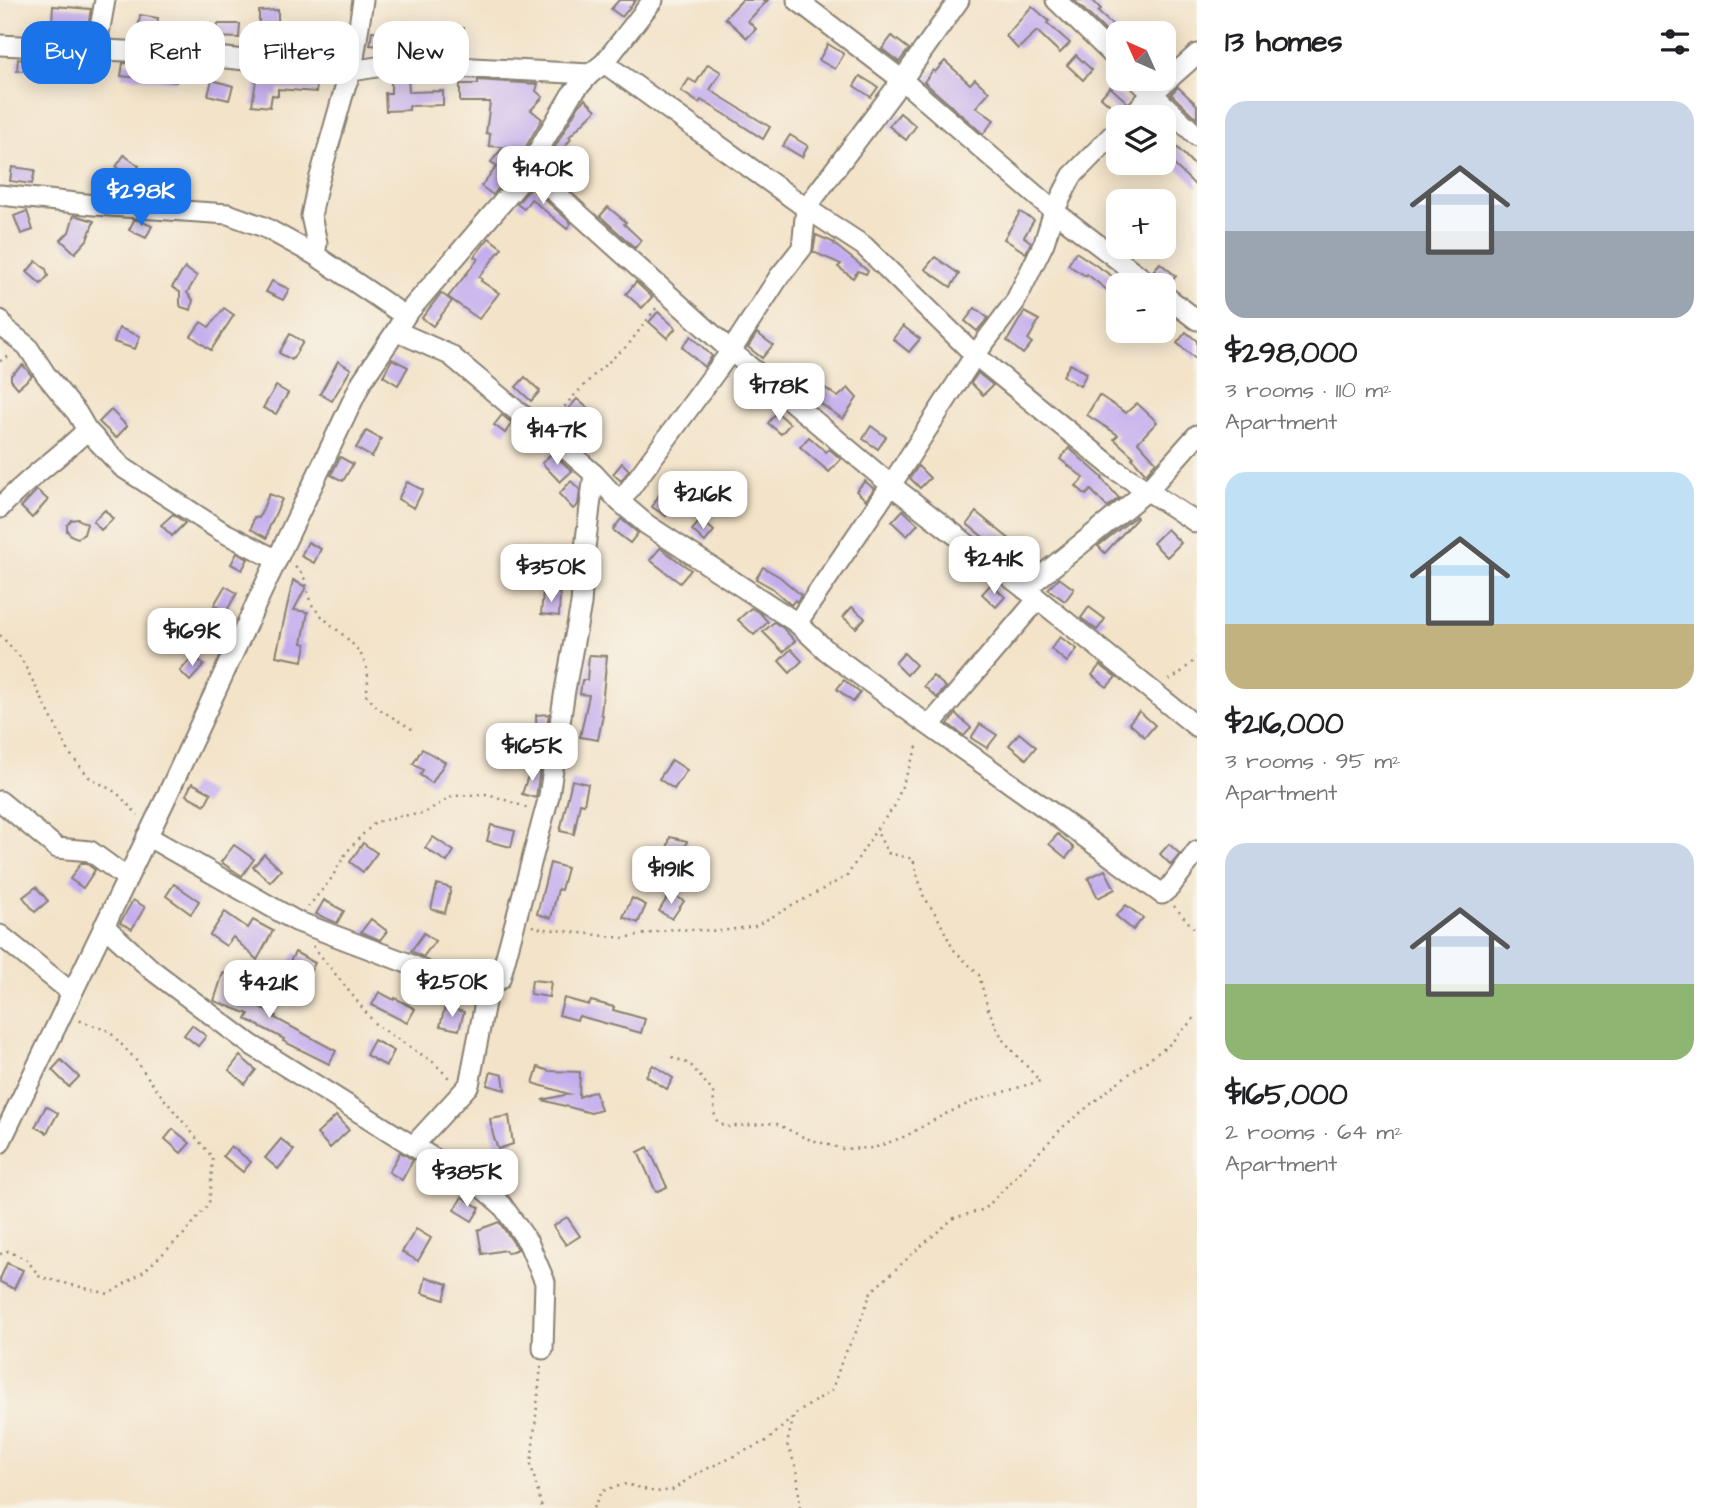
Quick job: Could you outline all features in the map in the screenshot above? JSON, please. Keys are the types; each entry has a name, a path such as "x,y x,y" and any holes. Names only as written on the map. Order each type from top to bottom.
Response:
{"street":[{"path":"101,21 105,0"},
{"path":"359,26 363,0"},
{"path":"0,1143 362,381 400,323 519,183 570,95 597,69 653,0"},
{"path":"797,0 902,80 1054,211 1135,273"},
{"path":"620,502 731,351 779,277 802,248 806,208 959,0"},
{"path":"1056,0 1106,48"},
{"path":"0,46 21,47"},
{"path":"111,51 239,59"},
{"path":"1141,105 1197,54"},
{"path":"359,70 395,64 597,69 864,246 975,355 1116,470 1197,523"},
{"path":"315,255 317,243 311,216 347,84"},
{"path":"1151,91 1197,135"},
{"path":"797,623 975,355 1015,302 1044,243 1054,211 1072,176 1106,141"},
{"path":"528,168 731,351 891,485 1197,727"},
{"path":"0,195 228,214 264,227 315,255 400,323 450,355 518,412 543,429 646,524 797,623 827,651 1162,894 1197,851"},
{"path":"1176,304 1197,320"},
{"path":"0,320 4,328 27,346 46,375 77,412 87,430 122,467 221,531 277,560"},
{"path":"0,508 87,430"},
{"path":"930,726 1031,594 1148,491 1197,435"},
{"path":"151,829 296,921 454,984 488,987 500,979 550,796 581,604 594,474"},
{"path":"0,801 57,848 90,851 127,878"},
{"path":"104,926 152,970 250,1044 479,1185 502,1205 528,1242 545,1282 543,1349"},
{"path":"0,935 72,993"},
{"path":"413,1146 469,1085 488,987"}],"path":[{"path":"543,429 550,426 569,401 628,345 667,295"},
{"path":"277,560 288,562 300,571 308,586 311,603 353,642 366,664 366,695 379,709 415,731"},
{"path":"0,635 21,659 76,762 89,777 117,793 151,829"},
{"path":"1151,690 1179,674 1197,658"},
{"path":"516,919 538,928 623,938 674,929 721,931 755,926 848,876 876,830 894,807 916,746 930,726"},
{"path":"462,1092 433,1062 376,1025 296,921 331,879 346,853 376,822 422,814 453,796 488,794 545,813"},
{"path":"672,1057 690,1063 713,1092 715,1119 725,1127 775,1123 805,1138 843,1149 874,1148 906,1136 974,1101 1040,1082 1003,1040 988,1009 979,975 953,950 938,918 923,895 913,859 888,853 876,830"},
{"path":"1162,894 1197,932"},
{"path":"0,1254 8,1251 27,1259 40,1277 109,1294 144,1271 184,1234 209,1204 213,1158 135,1059 109,1031 62,1014"},
{"path":"593,1508 602,1492 626,1484 655,1492 672,1490 696,1474 768,1440 794,1415 832,1390 871,1292 954,1218 985,1209 1063,1127 1170,1044 1197,1015"},
{"path":"542,1508 531,1465 543,1349"},
{"path":"794,1415 787,1444 797,1470 800,1508"}],"building":[{"path":"619,0 636,0 622,17 611,9"},
{"path":"742,0 768,0 748,21 756,29 747,38 725,18"},
{"path":"1074,0 1092,0 1101,9 1098,12 1108,21 1106,31"},
{"path":"53,6 91,9 89,21 52,21"},
{"path":"1032,6 1070,43 1060,53 1037,31 1018,49 1006,36"},
{"path":"278,10 278,21 259,21 259,11"},
{"path":"140,15 158,18 158,21 139,21"},
{"path":"225,24 239,24 239,38 225,37"},
{"path":"892,36 909,49 899,62 882,49"},
{"path":"828,44 844,54 835,69 819,60"},
{"path":"1076,55 1092,70 1083,80 1067,65"},
{"path":"18,59 21,59 21,71 17,71"},
{"path":"945,61 970,84 975,79 989,92 976,107 994,120 983,134 924,82 933,70 935,72"},
{"path":"123,63 125,63 125,76 121,76"},
{"path":"708,64 721,72 710,90 770,127 763,139 701,100 699,103 681,91 689,79 696,83"},
{"path":"860,76 878,87 871,97 854,86"},
{"path":"478,80 538,84 536,91 543,97 531,110 542,119 509,176 493,195 481,186 497,166 491,162 503,147 489,146 490,134 486,133 490,102 460,102 460,84 478,84"},
{"path":"211,84 233,86 229,100 208,95"},
{"path":"255,84 317,84 316,92 278,89 278,96 272,95 270,107 252,105"},
{"path":"391,84 408,84 409,92 443,91 443,105 409,106 409,110 386,111 385,93 391,93"},
{"path":"1178,87 1197,105 1197,119 1171,94"},
{"path":"1106,91 1115,91 1127,102 1124,105 1110,105 1101,97"},
{"path":"585,99 596,110 569,137 571,139 558,155 556,153 544,166 579,105"},
{"path":"900,113 916,126 906,140 889,126"},
{"path":"790,135 808,146 802,157 783,146"},
{"path":"1176,146 1197,168 1197,187 1176,167"},
{"path":"124,155 139,166 129,177 116,167"},
{"path":"12,167 35,170 32,184 10,181"},
{"path":"152,181 166,189 162,197 144,194"},
{"path":"531,187 571,223 567,229 531,199 524,209 517,204"},
{"path":"608,207 626,222 624,224 641,240 635,248 600,216"},
{"path":"27,211 33,230 21,234 14,216"},
{"path":"1020,212 1034,220 1024,237 1031,242 1026,253 1004,239"},
{"path":"74,215 94,221 87,240 75,253 61,240 69,232"},
{"path":"134,220 152,226 146,238 129,230"},
{"path":"816,235 835,243 868,271 866,274 858,271 853,278 838,267 841,264 813,252"},
{"path":"489,238 502,248 479,277 499,293 479,319 448,297 478,259 474,257"},
{"path":"1076,252 1108,273 1106,289 1087,274 1086,276 1068,265"},
{"path":"935,257 959,274 951,287 925,269"},
{"path":"36,261 46,269 48,276 41,284 27,272"},
{"path":"1160,263 1172,273 1155,273 1153,271"},
{"path":"185,268 197,276 187,293 193,300 191,310 181,307 180,292 172,287"},
{"path":"272,281 289,289 283,300 266,292"},
{"path":"636,282 652,297 642,308 626,294"},
{"path":"441,293 452,301 433,326 422,318"},
{"path":"224,308 234,315 211,350 191,336 201,322 209,327"},
{"path":"975,308 988,318 977,331 965,321"},
{"path":"658,312 676,328 667,338 649,322"},
{"path":"1024,312 1039,320 1028,340 1032,343 1023,354 1007,341"},
{"path":"903,326 920,339 909,352 893,339"},
{"path":"119,328 140,336 135,349 114,342"},
{"path":"1186,332 1197,341 1197,360 1177,343"},
{"path":"757,333 773,345 762,358 748,347"},
{"path":"290,334 303,342 292,360 279,353"},
{"path":"691,336 712,356 704,367 682,347"},
{"path":"392,359 408,367 398,385 383,376"},
{"path":"338,361 351,369 332,401 320,394"},
{"path":"1070,364 1087,373 1080,386 1063,376"},
{"path":"23,365 32,376 18,388 11,380 11,375"},
{"path":"797,371 838,397 848,388 857,398 843,419 789,382"},
{"path":"978,373 993,385 983,395 971,383"},
{"path":"525,377 540,391 531,401 516,387"},
{"path":"276,386 288,393 276,414 263,408"},
{"path":"1099,395 1126,413 1137,403 1157,422 1138,442 1156,462 1146,474 1132,458 1134,457 1114,439 1118,435 1087,415"},
{"path":"577,399 590,410 581,421 568,409"},
{"path":"111,410 127,426 116,438 99,422"},
{"path":"777,412 790,424 781,434 768,423"},
{"path":"502,415 512,423 505,433 494,425"},
{"path":"871,426 886,437 878,449 863,439"},
{"path":"366,431 381,439 372,457 356,448"},
{"path":"809,437 826,452 829,449 841,459 829,472 800,447"},
{"path":"1069,448 1103,478 1119,498 1107,507 1091,490 1086,495 1076,486 1084,478 1060,459"},
{"path":"552,453 572,471 560,482 542,463"},
{"path":"340,457 353,464 343,481 331,475"},
{"path":"622,463 629,470 621,481 613,474"},
{"path":"918,466 930,478 920,488 910,478"},
{"path":"571,481 580,490 578,505 573,509 559,494"},
{"path":"865,481 874,489 866,500 856,491"},
{"path":"407,482 423,490 414,508 398,499"},
{"path":"37,490 48,500 32,518 21,507"},
{"path":"269,494 282,499 267,538 251,529 254,517 259,518"},
{"path":"659,495 673,504 666,516 652,507"},
{"path":"105,510 113,519 101,530 93,521"},
{"path":"903,510 918,524 907,536 892,522"},
{"path":"976,512 1027,553 1018,565 967,524"},
{"path":"173,514 185,523 172,536 161,525"},
{"path":"1136,516 1105,553 1098,546"},
{"path":"78,519 87,524 84,534 78,538 67,531 67,525 71,520"},
{"path":"621,519 638,533 630,543 613,530"},
{"path":"701,520 714,531 705,542 692,530"},
{"path":"1167,529 1181,543 1167,557 1153,543"},
{"path":"308,542 321,549 314,563 301,556"},
{"path":"660,548 691,570 680,583 650,560"},
{"path":"237,553 248,559 242,570 231,564"},
{"path":"763,567 801,595 797,602 795,600 791,605 772,588 756,579"},
{"path":"1059,578 1074,589 1065,601 1048,589"},
{"path":"293,580 306,587 294,610 308,612 302,643 306,644 303,661 276,656"},
{"path":"991,584 1005,597 996,607 982,594"},
{"path":"225,586 237,593 226,612 214,605"},
{"path":"543,592 560,593 559,616 541,614"},
{"path":"852,607 865,618 856,628 843,617"},
{"path":"1089,607 1105,619 1097,630 1081,618"},
{"path":"751,608 768,622 754,635 738,620"},
{"path":"774,622 795,641 783,652 763,632"},
{"path":"1060,637 1077,649 1067,662 1051,649"},
{"path":"791,649 802,661 790,673 779,661"},
{"path":"904,653 916,665 907,675 895,663"},
{"path":"194,655 204,665 190,681 180,671"},
{"path":"589,655 607,656 603,715 598,740 580,737 589,695 580,694 582,680 587,680"},
{"path":"1100,665 1116,677 1107,687 1092,675"},
{"path":"933,676 946,687 937,698 924,686"},
{"path":"844,680 860,693 853,702 837,689"},
{"path":"1139,711 1155,725 1145,737 1129,723"},
{"path":"549,714 545,738 537,739 536,715"},
{"path":"956,714 971,728 964,736 948,724"},
{"path":"980,724 997,735 987,748 971,738"},
{"path":"1019,733 1036,747 1026,759 1009,745"},
{"path":"422,749 445,762 432,783 420,775 423,770 413,764"},
{"path":"672,760 687,770 674,789 659,779"},
{"path":"531,767 540,770 536,798 522,794"},
{"path":"572,780 588,784 584,804 580,803 574,834 560,831"},
{"path":"192,783 211,793 205,805 186,795"},
{"path":"491,825 515,831 511,847 487,841"},
{"path":"1058,834 1074,848 1066,858 1049,844"},
{"path":"433,837 454,851 447,862 425,848"},
{"path":"670,837 687,841 682,862 665,858"},
{"path":"363,843 377,853 363,872 350,862"},
{"path":"1169,844 1180,854 1171,865 1160,854"},
{"path":"234,845 254,859 242,876 221,862"},
{"path":"264,854 281,870 270,882 253,867"},
{"path":"81,863 86,863 95,870 83,888 70,879"},
{"path":"550,863 567,868 561,890 558,889 551,918 537,914"},
{"path":"1105,870 1115,889 1098,898 1088,878"},
{"path":"174,884 199,901 191,914 166,896"},
{"path":"437,884 451,888 445,913 431,909"},
{"path":"36,887 48,901 35,912 23,897"},
{"path":"670,893 684,901 672,919 659,911"},
{"path":"632,898 646,905 638,923 623,917"},
{"path":"133,900 145,907 132,929 120,923"},
{"path":"324,900 344,911 337,923 316,914"},
{"path":"1126,905 1143,918 1133,930 1116,916"},
{"path":"225,912 248,928 253,920 273,931 257,960 233,937 226,946 210,935"},
{"path":"371,919 387,931 380,940 361,932"},
{"path":"424,933 435,941 423,957 411,951"},
{"path":"295,952 315,963 307,978 287,967"},
{"path":"223,973 244,980 238,995 336,1051 329,1064 246,1019 249,1014 214,1001"},
{"path":"532,980 551,982 549,997 530,994"},
{"path":"379,992 415,1009 407,1023 372,1005"},
{"path":"564,998 589,1005 591,1001 645,1019 641,1033 579,1016 577,1020 559,1015"},
{"path":"445,1007 464,1012 459,1030 440,1026"},
{"path":"192,1025 206,1036 198,1046 184,1035"},
{"path":"374,1040 394,1051 386,1066 366,1055"},
{"path":"240,1056 256,1070 245,1084 229,1070"},
{"path":"61,1060 79,1077 69,1087 52,1070"},
{"path":"653,1065 673,1078 667,1089 646,1076"},
{"path":"538,1067 549,1071 580,1072 579,1097 595,1091 601,1110 591,1113 542,1100 569,1094 533,1083"},
{"path":"491,1072 503,1075 505,1090 487,1085"},
{"path":"46,1106 58,1113 47,1133 35,1127"},
{"path":"336,1116 349,1130 330,1148 317,1134"},
{"path":"509,1116 513,1144 498,1149 490,1119"},
{"path":"173,1129 190,1143 181,1153 165,1139"},
{"path":"281,1139 294,1150 278,1169 265,1158"},
{"path":"231,1146 251,1162 243,1172 223,1156"},
{"path":"648,1147 667,1187 656,1192 638,1152"},
{"path":"400,1152 413,1160 402,1180 389,1172"},
{"path":"462,1197 480,1208 472,1221 454,1210"},
{"path":"567,1217 580,1236 566,1245 553,1226"},
{"path":"499,1222 518,1249 507,1253 505,1250 482,1254 478,1230"},
{"path":"416,1229 431,1238 418,1261 402,1252"},
{"path":"7,1263 23,1270 14,1289 0,1282"},
{"path":"426,1277 448,1284 444,1300 422,1293"}]}
